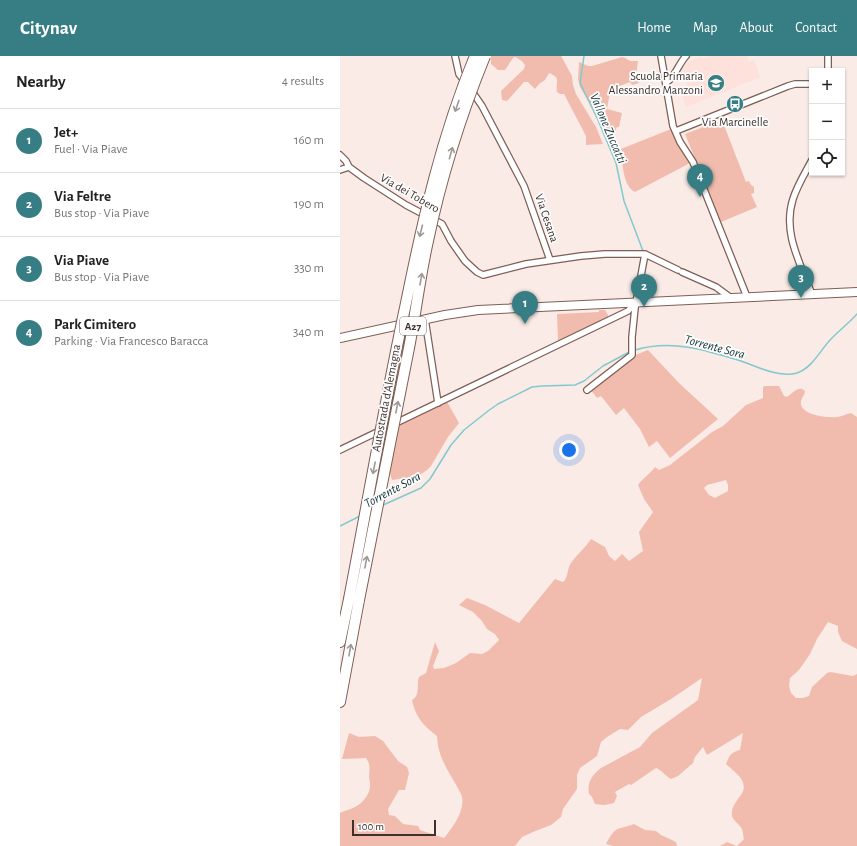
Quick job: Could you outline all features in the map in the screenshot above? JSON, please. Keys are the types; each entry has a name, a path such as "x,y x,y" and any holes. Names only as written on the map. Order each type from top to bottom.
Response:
{"highway":[{"name":"Autostrada d'Alemagna","path":"340,702 354,600 397,344 419,238 448,130 475,56"},
{"name":"Autostrada d'Alemagna","path":"340,642 354,600 409,346 428,241 457,134 485,56"}],"main road":[{"path":"340,338 465,311 857,292"}],"street":[{"name":"Via Cesana","path":"455,56 459,74 482,106 524,186 550,260 581,256 645,254"},
{"path":"662,56 671,115 676,131 680,142 693,162 747,297"},
{"path":"667,82 670,80 686,56"},
{"path":"828,56 828,68"},
{"path":"676,131 791,85 809,84"},
{"name":"Via dei Tobero","path":"340,155 349,167 364,178 406,205 442,224 451,241 465,261 477,272 483,275 505,268 550,260"},
{"path":"809,166 793,200 791,210 791,228 795,254 812,295"},
{"path":"340,170 349,167"},
{"path":"587,390 631,356 636,302 645,254 716,287 731,298"},
{"path":"340,450 628,311 636,302"},
{"path":"425,319 438,403"}],"shaded area":[{"path":"491,56 561,56 572,76 576,94 596,127 603,144 586,145 586,136 564,94 557,92 557,79 549,73 545,80 535,89 528,82 524,82 507,101 502,100 501,91 524,69 525,65 522,61 515,57 505,70 498,70 491,64"},
{"name":"Scuola Primaria Alessandro Manzoni","path":"712,56 747,56 749,62 754,60 760,77 686,107 681,92 689,89 681,68 683,64 702,57 703,59"},
{"path":"622,57 630,61 638,61 636,76 639,83 632,85 630,82 612,89 610,92 607,109 622,113 619,127 617,127 610,145 601,123 580,87 578,79 579,62 592,66"},
{"path":"722,120 746,182 749,181 754,187 754,193 751,194 757,207 721,222 685,134"},
{"path":"671,129 690,163 635,192 631,189 625,179 621,149"},
{"path":"599,310 605,310 609,317 558,341 557,314 599,312"},
{"path":"648,350 679,383 718,419 670,458 657,441 649,447 640,429 624,408 616,415 601,396 597,398 590,389 633,356"},
{"path":"779,386 784,396 787,397 798,389 803,389 805,391 801,401 802,406 804,410 809,413 820,416 840,417 851,413 857,417 857,649 842,641 838,632 838,626 828,622 817,639 810,654 799,670 790,678 789,686 791,693 796,698 803,698 809,696 812,687 827,673 830,672 853,676 857,674 857,846 737,846 744,839 741,827 732,817 732,811 734,804 741,795 744,786 743,781 726,764 734,752 740,750 743,733 707,755 703,747 695,757 693,763 678,776 671,779 656,768 631,785 629,784 615,792 617,796 614,803 604,805 595,804 589,794 589,786 595,773 601,768 640,747 652,733 698,700 702,678 641,717 628,730 620,729 601,742 597,756 580,768 577,775 577,789 563,809 561,817 551,825 522,837 515,846 340,846 340,813 358,806 368,795 370,788 370,771 366,758 342,759 349,733 359,737 375,736 383,741 398,761 407,767 409,773 405,790 399,790 388,809 389,815 395,816 403,824 418,826 420,830 444,838 461,811 461,794 442,760 437,736 421,721 412,700 415,698 417,693 419,677 426,673 435,642 439,651 433,666 434,669 444,668 456,663 470,653 482,654 488,651 499,640 495,634 487,629 482,621 473,612 459,605 467,598 485,605 519,623 555,579 563,582 565,580 571,563 591,539 605,547 609,556 615,561 622,554 629,561 643,551 639,532 653,512 644,499 638,485 655,467 659,470 670,465 712,432 723,426 746,405 763,398 763,387","holes":["726,480 728,491 715,498 709,495 704,488 707,485"]},
{"path":"446,400 459,423 448,437 431,466 412,480 404,478 392,480 385,456 382,431"},
{"path":"634,824 645,830 656,831 676,842 677,846 613,846 606,844 612,833 617,829"},
{"path":"727,842 737,846 720,846"}],"waterway":[{"name":"Vallone Zuccatti","path":"584,56 580,83 598,120 616,163 624,201 643,251"},
{"name":"Torrente Sora","path":"635,350 662,346 689,347 728,357 776,373 797,373 813,362 829,341 857,314"},
{"name":"Torrente Sora","path":"381,506 421,488 430,479 451,445 464,430 498,404 532,387 575,385 584,381 603,366 631,351"},
{"name":"Torrente Sora","path":"340,526 360,516"}],"place":[{"name":"Scuola Primaria Alessandro Manzoni","path":"716,83"},
{"name":"Via Marcinelle","path":"735,104"},
{"name":"Park Cimitero","path":"700,197"},
{"name":"Via Piave","path":"801,298"},
{"name":"Via Feltre","path":"644,307"},
{"name":"Jet+","path":"525,324"}]}
